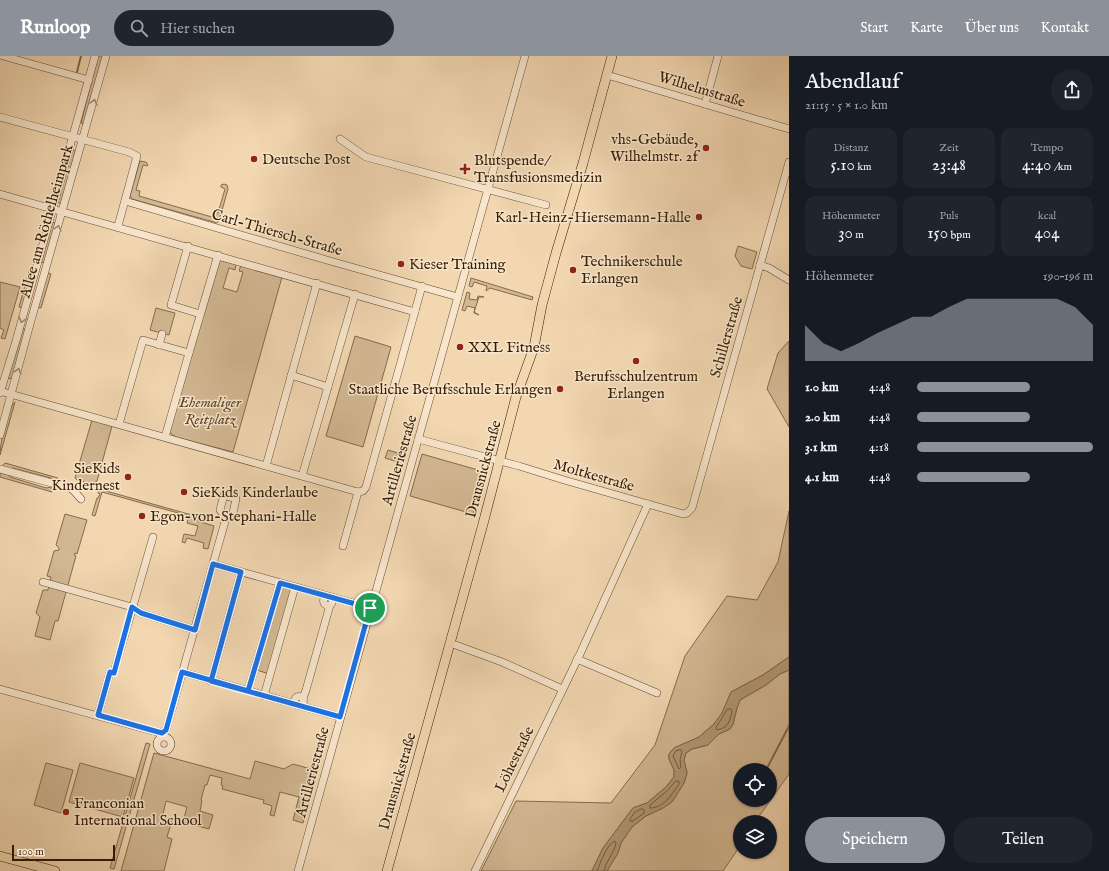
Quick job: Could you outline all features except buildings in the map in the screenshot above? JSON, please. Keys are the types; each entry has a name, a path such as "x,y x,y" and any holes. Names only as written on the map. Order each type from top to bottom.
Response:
{"main road":[{"name":"Drausnickstraße","path":"387,871 516,397 534,347 542,305 581,171 612,56"},
{"path":"0,856 55,871"}],"street":[{"path":"4,56 89,80"},
{"name":"Allee am Röthelheimpark","path":"12,394 0,391 18,335 95,56"},
{"name":"Allee am Röthelheimpark","path":"0,435 106,56"},
{"name":"Artilleriestraße","path":"298,871 370,608 525,56"},
{"path":"705,104 718,56"},
{"name":"Wilhelmstraße","path":"607,74 789,129"},
{"path":"0,117 128,152 137,156 118,226"},
{"path":"340,139 366,157 546,205"},
{"name":"Schillerstraße","path":"683,514 687,513 692,508 789,162"},
{"path":"0,194 118,226 415,312"},
{"name":"Carl-Thiersch-Straße","path":"125,201 330,261 458,296"},
{"path":"188,246 170,308 200,314"},
{"path":"165,437 218,255"},
{"path":"760,265 769,268 789,280"},
{"path":"266,466 317,284"},
{"path":"12,394 358,492 363,491 366,487 422,286"},
{"path":"302,476 355,294"},
{"path":"159,345 162,334"},
{"path":"119,424 143,340 189,353"},
{"path":"291,375 328,386"},
{"name":"Moltkestraße","path":"418,439 683,514"},
{"path":"0,469 70,488 81,499"},
{"path":"343,546 358,492"},
{"name":"Löhestraße","path":"475,871 577,659 648,504"},
{"path":"0,689 98,715 163,735 166,730 226,518"},
{"path":"98,715 110,672 114,673 153,537"},
{"path":"213,564 370,608"},
{"path":"211,681 241,572"},
{"path":"43,582 132,607 141,613 195,630"},
{"path":"248,691 280,583"},
{"path":"264,696 295,587"},
{"path":"298,705 303,703 303,698 332,600 329,597"},
{"path":"450,643 502,662 562,689"},
{"path":"577,659 658,693"},
{"path":"182,672 340,717"}],"green space":[{"path":"98,56 104,56 85,124 81,123"},
{"path":"72,150 76,151 61,204 58,201"},
{"path":"140,161 146,162 148,165 143,165 136,190 140,191 139,196 212,217 214,212 218,213 225,189 221,187 221,185 227,185 228,189 219,221 217,223 132,199 130,196"},
{"path":"51,222 56,223 45,263 40,262"},
{"path":"738,246 757,252 752,269 741,266 735,256"},
{"name":"Ehemaliger Reitplatz","path":"219,260 236,264 235,270 229,268 223,288 237,292 243,272 239,271 241,265 282,277 233,452 176,437 170,433 169,430"},
{"path":"30,268 34,270 23,308 19,307"},
{"path":"47,273 51,274 41,308 37,307"},
{"path":"471,278 533,297 532,300 490,288 486,291 487,286 474,282 472,287 469,286"},
{"path":"0,282 20,287 5,339 1,338 4,330 0,328"},
{"path":"467,292 470,293 469,299 477,300 478,296 484,297 479,297 475,308 467,306 465,311 462,310"},
{"path":"156,308 175,313 169,335 150,330"},
{"path":"21,329 26,329 13,379 8,378"},
{"path":"355,336 391,347 363,447 326,436"},
{"path":"789,341 789,427 767,389 778,353"},
{"path":"15,402 0,455 1,443 9,411"},
{"path":"92,420 112,426 97,481 92,484 77,480 75,478"},
{"path":"388,450 401,454 398,462 385,458"},
{"path":"422,454 485,472 473,514 410,496"},
{"path":"5,463 58,478 55,481 51,478 13,468 10,469 2,466"},
{"path":"0,473 46,488 51,487 52,492 0,477"},
{"path":"99,489 199,517 198,521 214,526 208,549 203,548 204,543 187,538 185,543 182,542 184,534 195,536 198,526 187,523 189,516 102,492 95,516 92,515 97,498 100,494 98,493"},
{"path":"789,511 789,657 763,675 731,692 722,713 714,724 699,737 674,748 669,754 669,759 674,770 674,777 666,787 647,803 633,808 603,848 592,871 481,871 516,801 611,803 655,745 685,656 727,596 757,600 778,562"},
{"path":"65,514 87,520 77,554 75,553 74,555 76,556 58,621 55,621 50,640 35,636 40,617 36,613 43,590 48,590 51,577 47,576 54,551 59,550 56,545"},
{"path":"281,586 293,590 269,674 257,670"},
{"path":"789,670 789,774 777,791 777,763 733,763 733,807 766,807 760,815 733,815 733,856 723,871 607,871 618,853 621,843 632,827 646,816 672,802 684,783 687,773 684,760 686,753 692,749 708,745 719,734 730,729 733,724 740,700 766,685 780,674"},
{"path":"146,743 150,744 114,869 110,868"},
{"path":"154,753 250,779 255,761 284,769 293,764 318,771 303,823 293,820 299,797 280,792 274,816 270,815 272,806 263,803 264,800 222,789 222,778 210,775 207,785 205,785 200,811 213,815 209,829 183,822 187,807 166,801 162,818 172,821 167,837 172,839 164,871 121,871"},
{"path":"46,763 73,770 61,813 34,805"},
{"path":"80,763 134,778 123,817 69,802"}],"water":[{"path":"789,657 789,670 780,674 766,685 740,700 733,724 730,729 719,734 708,745 692,749 686,753 684,760 687,773 684,783 672,802 646,816 632,827 621,843 618,853 607,871 592,871 603,848 633,808 647,803 666,787 674,777 674,770 669,759 669,754 674,748 699,737 714,724 722,713 731,692 763,675"}],"waterway":[{"path":"77,72 81,56"},
{"path":"770,763 789,726"}],"place":[{"name":"vhs-Gebäude, Wilhelmstr. 2f","path":"706,148"},
{"name":"Deutsche Post","path":"254,159"},
{"name":"Blutspende/ Transfusionsmedizin","path":"465,169"},
{"name":"Karl-Heinz-Hiersemann-Halle","path":"699,217"},
{"name":"Kieser Training","path":"401,264"},
{"name":"Technikerschule Erlangen","path":"573,270"},
{"name":"XXL Fitness","path":"460,347"},
{"name":"Berufsschulzentrum Erlangen","path":"636,361"},
{"name":"Staatliche Berufsschule Erlangen","path":"560,389"},
{"name":"SieKids Kindernest","path":"128,477"},
{"name":"SieKids Kinderlaube","path":"184,492"},
{"name":"Egon-von-Stephani-Halle","path":"142,516"},
{"name":"Franconian International School","path":"66,812"}],"route":[{"path":"370,608 280,583 248,691 182,672 165,732 162,733 142,728 98,715 110,672 114,673 132,607 141,613 195,630 213,564 241,572 211,681 340,717 370,608"}]}
